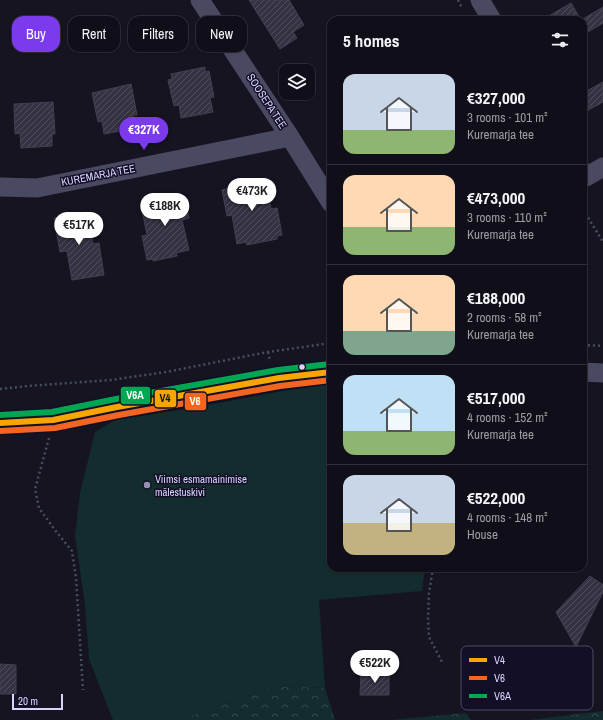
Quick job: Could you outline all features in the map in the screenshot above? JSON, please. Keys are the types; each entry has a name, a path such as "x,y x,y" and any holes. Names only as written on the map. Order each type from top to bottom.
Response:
{"street":[{"name":"SOOSEPA TEE","path":"200,0 290,137 327,197"},
{"path":"480,0 490,16"},
{"name":"KUREMARJA TEE","path":"0,187 37,188 290,137"},
{"path":"587,176 603,167"},
{"path":"587,372 603,373"},
{"path":"0,423 53,420 272,380 327,373"}],"path":[{"path":"587,216 603,242"},
{"path":"0,389 112,380 166,372 268,352 327,345"},
{"path":"587,345 603,346"},
{"path":"53,420 35,489 39,508 72,551 76,578 83,690"},
{"path":"432,572 429,593 429,638 442,662"}],"green space":[{"path":"327,385 327,572 424,572 422,591 319,600 325,688 275,686 180,720 113,720 89,659 85,605 75,536 80,493 95,432 115,420 192,408 282,391"},
{"path":"275,686 325,688 335,720 180,720"},
{"path":"603,711 603,720 529,720"},
{"path":"466,713 471,720 391,720"}],"building":[{"path":"249,0 289,0 304,25 293,32 297,38 280,49"},
{"path":"571,3 579,16 549,16"},
{"path":"603,7 603,23 587,33 587,17"},
{"path":"205,67 205,72 209,71 214,97 210,98 213,112 181,118 179,105 174,106 168,80 172,79 171,74"},
{"path":"603,82 603,102 587,111 587,91"},
{"path":"131,84 137,115 133,115 136,128 104,134 102,121 98,122 92,93"},
{"path":"53,102 55,134 52,134 52,146 21,148 20,133 15,134 14,104"},
{"path":"265,178 271,209 277,208 282,235 277,236 277,239 247,245 246,242 237,244 232,215 227,216 222,190 234,187 233,184"},
{"path":"170,195 171,199 184,196 189,218 182,220 189,250 176,253 177,256 153,261 153,259 147,260 142,236 147,235 141,205 146,204 145,201"},
{"path":"87,212 93,244 99,243 104,275 72,280 67,251 60,252 54,218"},
{"path":"590,576 603,585 603,592 576,646 556,612"},
{"path":"0,664 16,665 16,694 0,694"},
{"path":"361,673 389,674 389,695 360,695"}],"transit line":[{"name":"V6A","path":"0,415 52,412 278,370 327,364"},
{"name":"V4","path":"0,423 53,420 279,378 327,372"},
{"name":"V6","path":"0,431 55,428 280,386 327,380"}],"place":[{"name":"Viimsi esmamainimise mälestuskivi","path":"147,485"}]}
